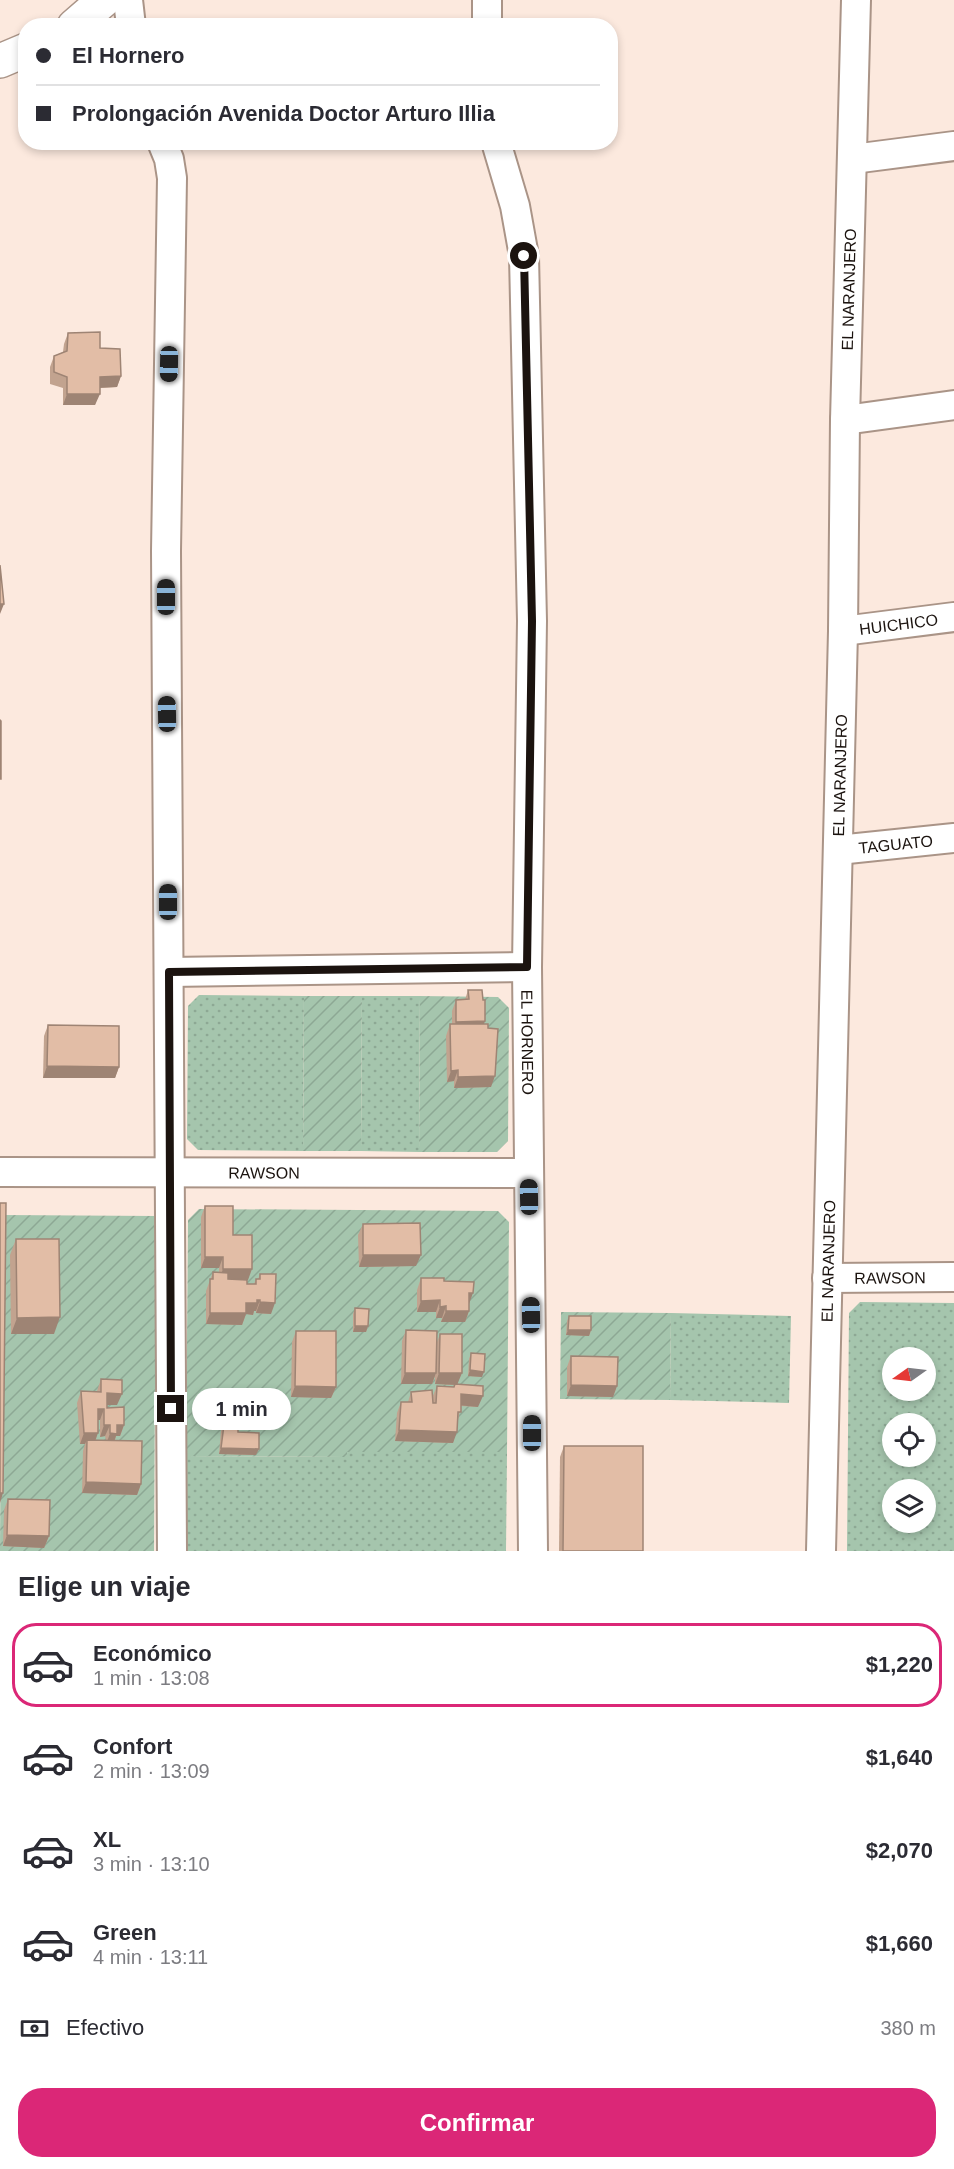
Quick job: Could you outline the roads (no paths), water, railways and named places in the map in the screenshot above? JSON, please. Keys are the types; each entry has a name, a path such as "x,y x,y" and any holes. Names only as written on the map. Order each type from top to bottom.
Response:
{"street":[{"path":"83,18 104,0"},
{"path":"128,0 129,18"},
{"path":"487,0 487,18"},
{"name":"EL NARANJERO","path":"821,1551 856,0"},
{"path":"0,61 18,54"},
{"path":"853,159 954,146"},
{"path":"167,150 172,178 166,550 172,1551"},
{"name":"EL HORNERO","path":"498,150 515,206 524,256 532,621 527,967 533,1551"},
{"path":"845,420 954,405"},
{"name":"HUICHICO","path":"843,631 954,617"},
{"name":"TAGUATO","path":"838,850 954,838"},
{"path":"169,972 527,967"},
{"name":"RAWSON","path":"0,1172 529,1173"},
{"name":"RAWSON","path":"827,1278 954,1277"}]}
